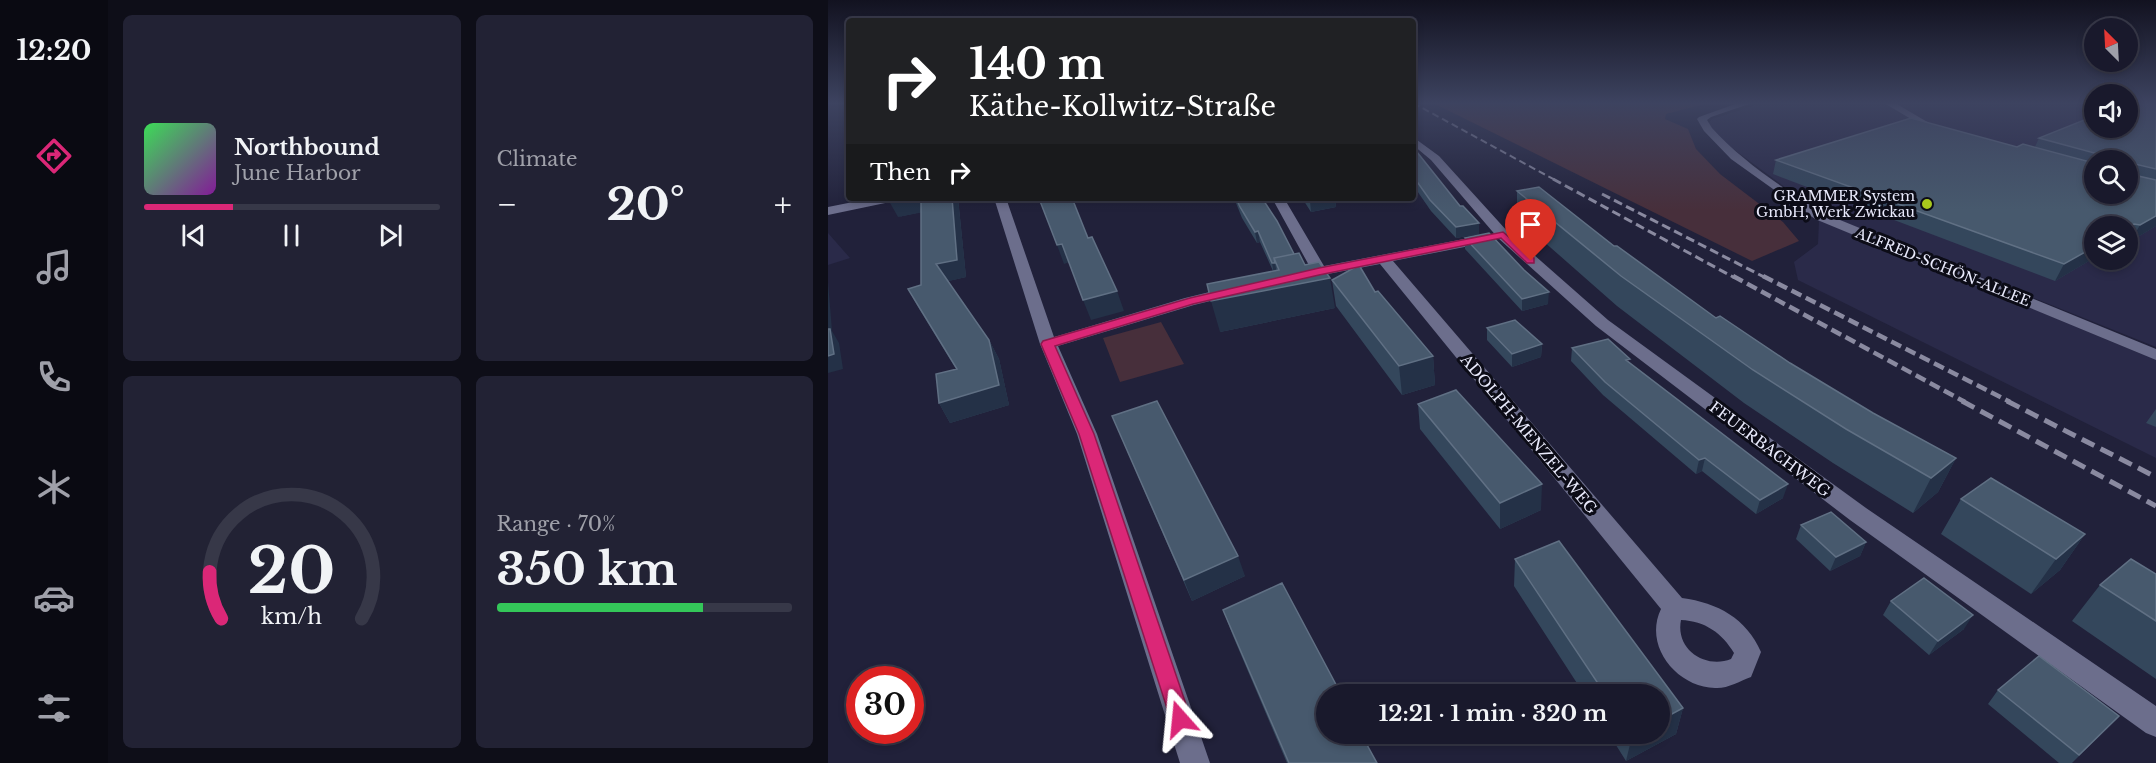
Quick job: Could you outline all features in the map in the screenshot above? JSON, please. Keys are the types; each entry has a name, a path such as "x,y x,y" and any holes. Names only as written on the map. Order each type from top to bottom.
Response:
{"street":[{"name":"ALFRED-SCHÖN-ALLEE","path":"1716,139 1804,207 1820,216 2156,356"},
{"name":"FEUERBACHWEG","path":"1416,142 1435,158 1503,235 1602,323 1858,514 2156,723"},
{"path":"828,211 876,201"},
{"path":"1001,201 1048,344 1087,434 1195,763"},
{"path":"1280,201 1319,271"},
{"path":"1287,279 1503,235"},
{"name":"ADOLPH-MENZEL-WEG","path":"1384,259 1675,608"},
{"path":"1048,344 1190,301 1244,289"}],"shaded area":[{"path":"1505,139 1692,139 1696,149 1720,174 1783,222 1799,241 1752,261"},
{"path":"1722,139 2156,139 2156,347 1817,211"},
{"path":"1819,220 2156,360 2156,458 1798,280 1794,262 1818,244"},
{"path":"828,233 850,258 828,265"},
{"path":"1161,322 1184,364 1120,382 1103,338"}],"building":[{"path":"1845,139 1986,139 2017,147 2023,144 2084,160 2084,204 2138,204 2138,176 2156,180 2156,216 2140,225 2138,225 2138,216 2084,216 2084,253 2064,264 1776,160"},
{"path":"2041,139 2156,139 2156,169 2138,165 2138,150 2084,150"},
{"path":"1416,151 1460,206 1463,206 1479,223 1456,227 1430,200 1416,180"},
{"path":"1539,187 1614,246 1716,318 1720,316 1790,363 1873,413 1956,458 1931,478 1846,429 1753,370 1621,276 1517,191"},
{"path":"921,201 952,201 957,260 936,264 989,340 999,385 939,403 936,374 957,369 908,289 921,285"},
{"path":"1040,201 1073,201 1088,238 1092,237 1117,291 1083,300 1062,244 1057,245"},
{"path":"1237,201 1264,201 1294,254 1274,258 1275,263 1272,263 1258,231 1255,232"},
{"path":"1489,233 1524,270 1549,292 1522,299 1465,238"},
{"path":"1299,253 1305,265 1319,262 1330,278 1211,301 1207,284 1279,270 1274,258"},
{"path":"1359,265 1375,292 1378,291 1433,356 1399,366 1332,280"},
{"path":"1515,320 1542,344 1512,354 1487,328"},
{"path":"828,329 830,329 834,354 828,356"},
{"path":"1608,339 1630,359 1626,360 1788,484 1760,500 1705,458 1699,460 1605,382 1572,348"},
{"path":"1456,390 1542,484 1500,503 1418,404"},
{"path":"1157,401 1238,556 1184,580 1112,416"},
{"path":"1991,478 2085,534 2056,559 1961,499"},
{"path":"1831,512 1866,542 1836,557 1801,525"},
{"path":"1559,541 1665,684 1598,684 1515,559"},
{"path":"2131,559 2156,574 2156,621 2100,585"},
{"path":"1924,578 1973,615 1938,641 1891,601"},
{"path":"1282,583 1336,684 1316,684 1316,744 1367,744 1377,763 1289,763 1223,610"},
{"path":"2039,656 2119,716 2079,755 1998,690"},
{"path":"1670,690 1683,708 1670,715"}],"railway":[{"path":"1479,139 1555,180"},
{"path":"1553,179 1735,278"},
{"path":"1602,194 1766,278"},
{"path":"1733,276 1965,402"},
{"path":"1763,276 2010,402"},
{"path":"1962,401 2156,506"},
{"path":"2007,401 2156,477"}],"place":[{"name":"GRAMMER System GmbH, Werk Zwickau","path":"1927,204"}],"route":[{"path":"1180,719 1087,434 1048,344 1190,301 1319,271 1503,235 1531,261"}]}
